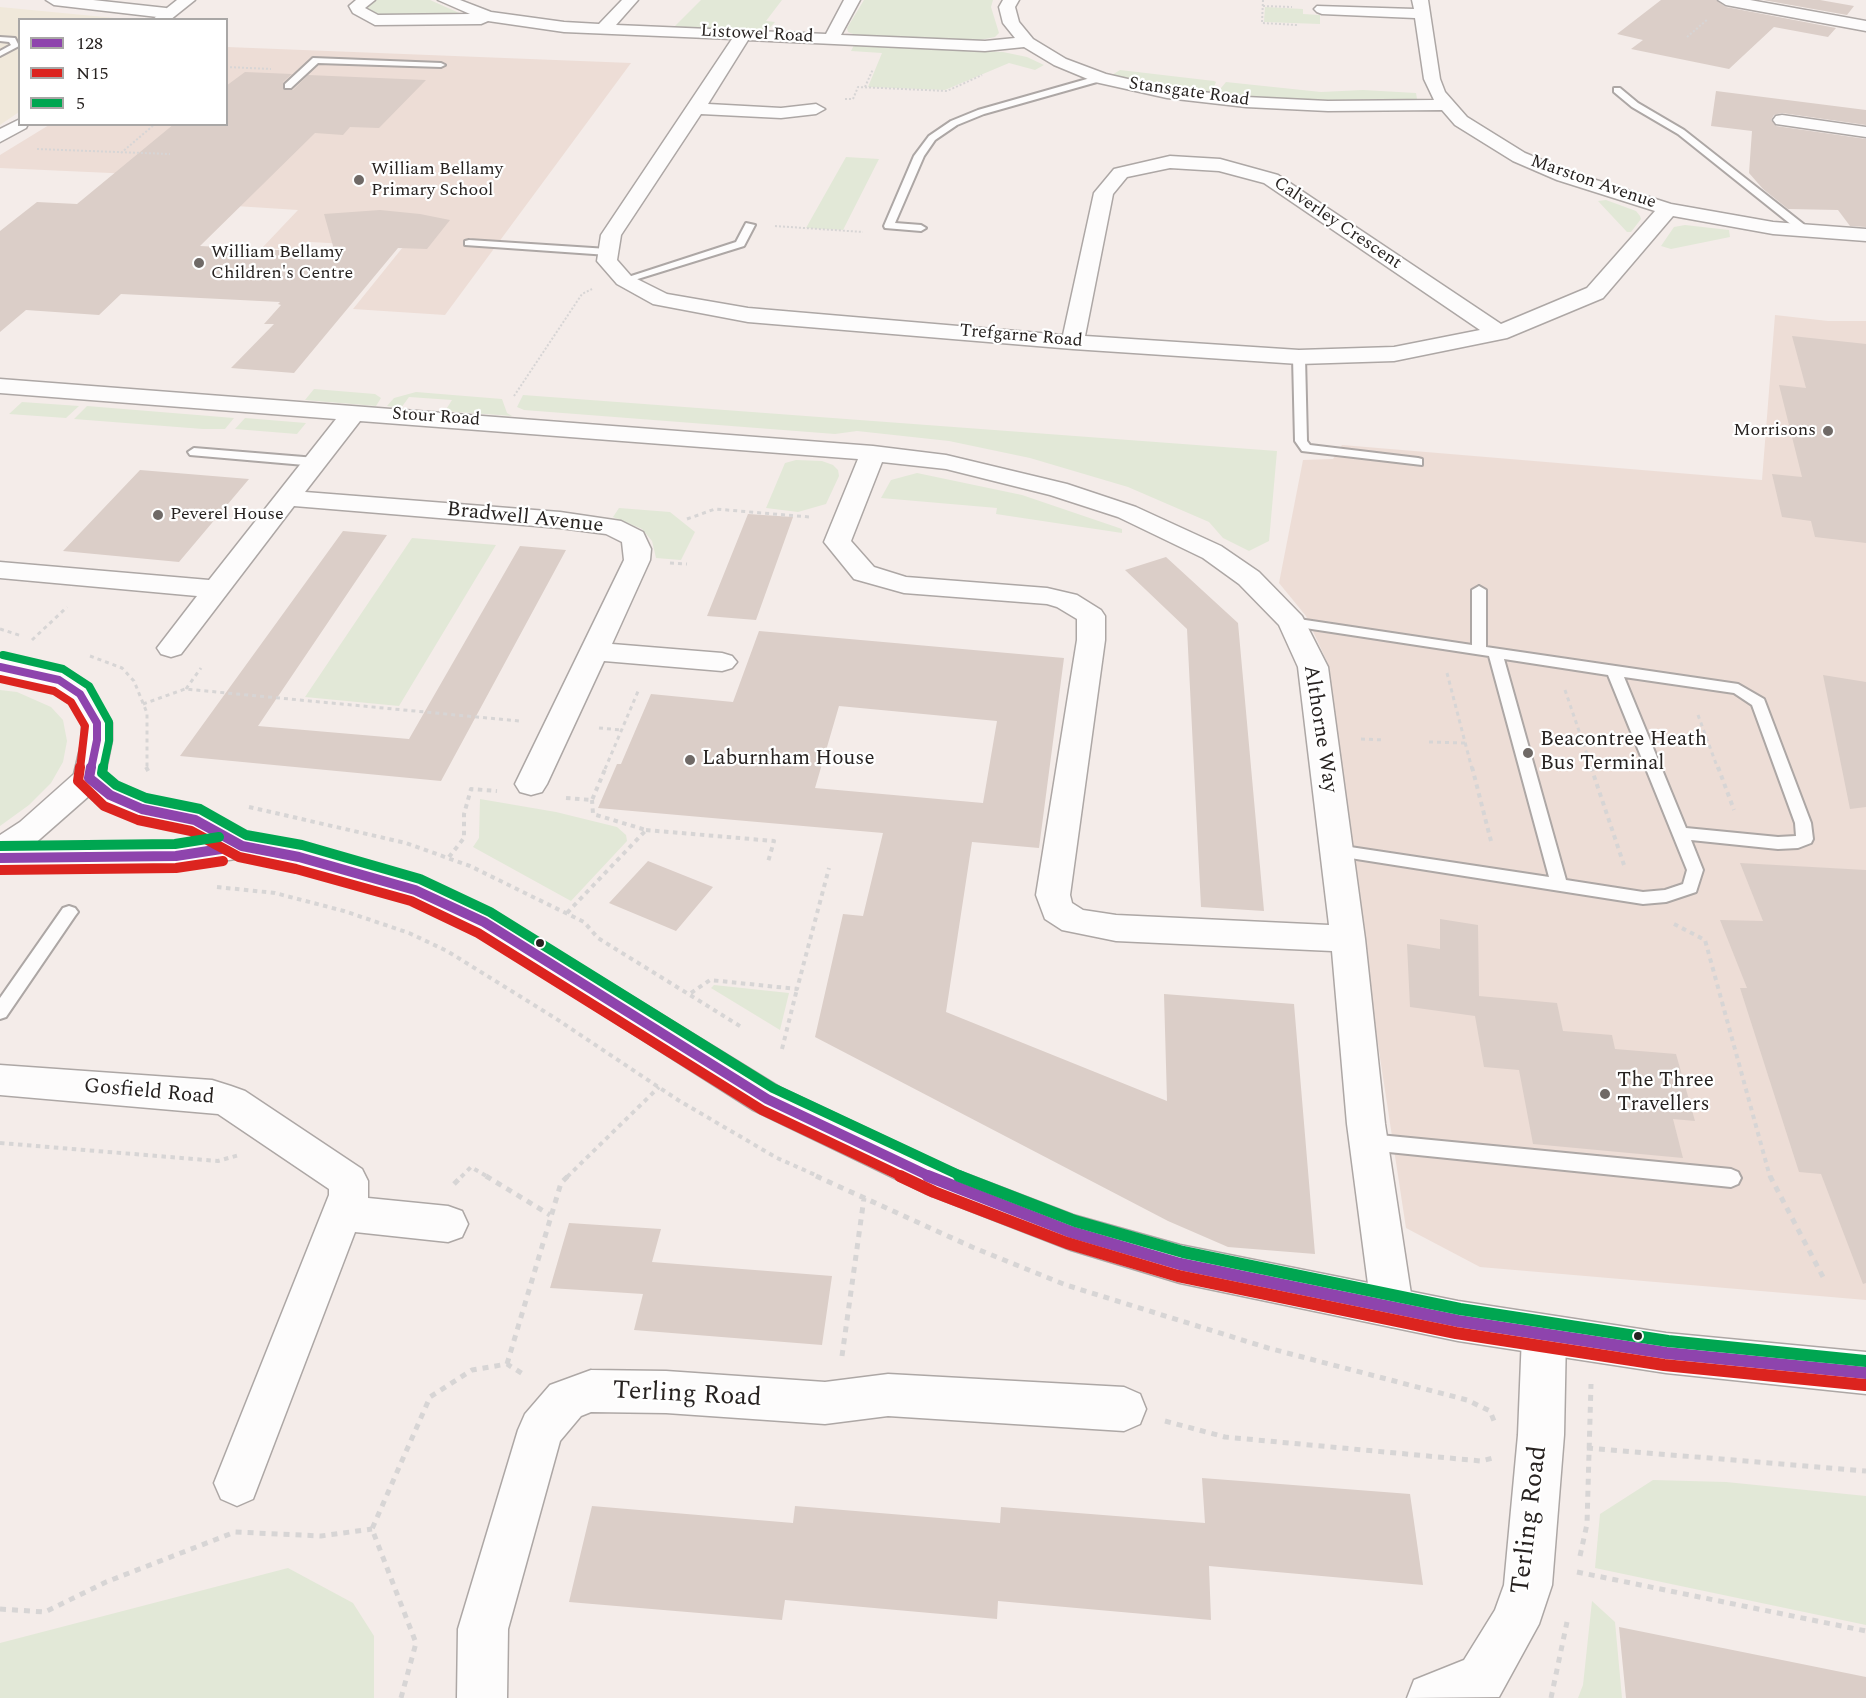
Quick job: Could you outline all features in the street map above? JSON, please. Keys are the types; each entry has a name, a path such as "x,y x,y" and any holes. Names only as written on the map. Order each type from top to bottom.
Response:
{"street":[{"path":"54,0 163,16 187,0"},
{"name":"Listowel Road","path":"367,0 357,6 358,10 375,20 461,20 488,16"},
{"name":"Listowel Road","path":"446,0 488,16 528,24 985,46 1027,42"},
{"path":"604,28 630,0"},
{"path":"831,39 852,0"},
{"name":"Stansgate Road","path":"1011,0 1007,7 1011,23 1027,42 1060,62 1101,78 1167,93 1246,102 1328,106 1445,105"},
{"path":"1726,0 1866,26"},
{"path":"1322,9 1421,7"},
{"name":"Marston Avenue","path":"1421,7 1432,79 1445,105 1461,121 1519,157 1564,176 1668,209 1807,232 1866,235"},
{"path":"608,252 611,235 696,109 742,34"},
{"path":"696,109 781,112 816,109"},
{"path":"1782,120 1866,132"},
{"path":"0,137 18,125"},
{"name":"Calverley Crescent","path":"1073,342 1104,194 1120,173 1170,162 1220,165 1271,179 1499,333"},
{"name":"Trefgarne Road","path":"608,252 607,261 624,280 661,299 748,315 1073,342 1299,357 1394,354 1499,333 1595,293 1668,209"},
{"name":"Stour Road","path":"0,386 873,453"},
{"path":"171,648 354,412"},
{"path":"873,453 837,542 864,573 903,585 1047,596 1067,601 1091,616 1091,640 1053,895 1057,910 1074,921 1116,928 1348,939"},
{"name":"Althorne Way","path":"873,453 977,468 1058,489 1127,512 1212,552 1249,578 1292,622 1313,667 1348,939 1369,1142 1392,1307"},
{"name":"Bradwell Avenue","path":"289,498 560,520 612,527 634,538 638,549 637,560 592,651 529,789"},
{"path":"0,570 216,589"},
{"path":"592,651 722,662"},
{"path":"0,667 59,680 80,694 97,723 97,740 89,778 32,830 0,850"},
{"path":"89,778 110,795 142,809 195,820 242,846"},
{"path":"0,858 176,856 242,846 299,856 415,890 484,922 767,1099 939,1181 1071,1232 1180,1264 1458,1321 1666,1353 1866,1373"},
{"name":"Gosfield Road","path":"0,1080 212,1096 231,1102 348,1181 349,1195 237,1483"},
{"path":"342,1213 432,1222"},
{"name":"Terling Road","path":"1432,1698 1481,1678 1514,1624 1528,1586 1541,1435 1544,1335"},
{"name":"Terling Road","path":"566,1400 591,1391 666,1392 801,1402 836,1402 888,1395 1124,1409"},
{"path":"482,1698 483,1629 541,1430 566,1400"}],"lane":[{"path":"0,39 12,40 15,46 0,54"},
{"path":"288,86 316,60 441,65"},
{"path":"921,228 889,226 919,156 932,138 954,123 981,112 1101,78"},
{"path":"1617,90 1635,105 1681,132 1807,232"},
{"path":"624,280 740,244 750,225"},
{"path":"469,243 608,252"},
{"path":"1299,357 1301,441 1306,448 1418,462"},
{"path":"194,452 316,462"},
{"path":"1479,590 1487,651 1559,885"},
{"path":"1292,622 1738,689 1748,693 1759,702 1803,823 1805,839 1798,842 1778,843 1682,833"},
{"path":"1337,851 1643,898 1666,896 1690,888 1695,870 1682,833 1614,671"},
{"path":"0,1012 69,912"},
{"path":"1369,1142 1731,1178"}],"path":[{"path":"1263,0 1262,23 1302,25"},
{"path":"228,67 304,70"},
{"path":"816,109 853,99 858,87 947,91 988,73"},
{"path":"121,153 153,126"},
{"path":"29,149 170,154"},
{"path":"750,225 886,233 889,226"},
{"path":"514,397 582,294 624,280"},
{"path":"687,519 715,509 814,517"},
{"path":"32,640 72,602"},
{"path":"0,629 42,642"},
{"path":"84,654 122,668 134,681 147,713 146,767 153,778"},
{"path":"1445,666 1494,852"},
{"path":"1562,682 1625,869"},
{"path":"143,704 185,689 524,721"},
{"path":"639,689 592,800 593,814 646,830 774,841 768,862"},
{"path":"1698,715 1735,811"},
{"path":"593,727 622,730"},
{"path":"1355,738 1384,740"},
{"path":"1429,742 1465,743"},
{"path":"449,857 464,838 464,814 471,789 529,789 592,800"},
{"path":"243,806 406,843 449,857 567,912 584,922 598,938 691,993 743,1028"},
{"path":"567,912 646,830"},
{"path":"782,1049 829,868"},
{"path":"215,887 275,893 344,911 409,933 447,951 678,1100"},
{"path":"1665,919 1705,940 1772,1183 1823,1277"},
{"path":"691,993 710,980 797,989"},
{"path":"700,1008 705,1003"},
{"path":"507,1364 561,1183 659,1087"},
{"path":"0,1143 218,1161 244,1153"},
{"path":"432,1222 471,1167 550,1215"},
{"path":"836,1402 864,1198"},
{"path":"401,1698 416,1643 372,1529 430,1397 472,1370 507,1364 566,1400"},
{"path":"1424,1387 1467,1400 1490,1411 1495,1423 1496,1434"},
{"path":"1124,1409 1224,1437 1481,1461 1496,1458 1496,1446"},
{"path":"1590,1448 1866,1471"},
{"path":"0,1609 45,1612 106,1582 235,1532 321,1536 372,1529"},
{"path":"1577,1572 1866,1632"}],"shaded area":[{"path":"0,7 115,18 18,18 18,113 0,125"},
{"name":"William Bellamy Primary School","path":"228,47 631,63 445,315 353,309 403,247 310,242 302,250 262,248 298,210 189,203 177,176 0,168 0,155 47,126 228,126"},
{"path":"1775,315 1828,321 1866,321 1866,1300 1480,1267 1406,1228 1347,841 1328,664 1306,616 1279,583 1303,460 1333,459 1342,445 1762,480"}],"green space":[{"path":"375,0 430,0 466,16 381,17 365,8 367,4"},
{"path":"701,0 782,0 766,21 775,22 767,31 674,27"},
{"path":"864,0 993,0 991,7 999,33 995,37 970,42 858,36 848,32 847,28"},
{"path":"1265,7 1303,9 1303,14 1320,15 1320,24 1264,22"},
{"path":"854,45 1003,52 1027,57 1044,65 1035,70 1009,63 945,90 868,87 882,53 851,51"},
{"path":"1120,70 1216,82 1211,94 1183,91 1112,75"},
{"path":"1226,82 1321,92 1363,90 1416,93 1417,99 1334,102 1216,94"},
{"path":"846,157 879,159 843,230 806,228"},
{"path":"1606,200 1636,211 1640,216 1641,219 1631,232 1627,232 1598,201"},
{"path":"1685,225 1729,230 1730,237 1671,249 1661,246 1674,227"},
{"path":"314,389 375,394 381,398 376,406 305,400"},
{"path":"416,392 502,399 507,413 512,416 445,411 452,400 409,397 401,408 387,406 394,398"},
{"path":"523,395 1277,451 1269,541 1249,551 1223,538 1209,522 1128,487 1030,458 949,441 857,431 835,434 524,410 517,407"},
{"path":"22,402 79,406 66,418 9,414"},
{"path":"87,406 234,418 225,429 74,419"},
{"path":"245,418 306,423 297,434 235,429"},
{"path":"796,460 822,461 833,465 838,470 839,476 826,504 798,512 766,508 785,463"},
{"path":"917,473 1022,495 1122,529 1122,533 996,514 997,508 881,498 891,480"},
{"path":"619,508 670,512 695,532 681,560 656,558 652,541 642,529 613,517"},
{"path":"412,538 496,545 399,706 305,697"},
{"path":"0,690 17,692 51,707 63,720 67,741 63,762 51,783 29,805 0,826"},
{"path":"480,799 556,812 617,827 626,835 627,841 571,901 473,847 479,838"},
{"path":"714,985 789,993 780,1030 711,988"},
{"path":"1653,1480 1726,1482 1866,1496 1866,1625 1595,1568 1600,1514"},
{"path":"288,1568 353,1603 374,1636 374,1698 0,1698 0,1643"},
{"path":"1592,1601 1615,1622 1622,1698 1578,1698 1583,1685"}],"building":[{"path":"1661,0 1716,0 1726,7 1836,28 1828,37 1774,27 1729,69 1631,49 1643,40 1617,34"},
{"path":"1763,0 1820,0 1854,6 1847,15"},
{"path":"245,72 292,74 283,82 285,90 293,90 308,75 426,80 379,128 350,127 343,135 315,133 200,246 335,253 324,214 380,210 450,220 427,249 398,248 294,373 231,368 274,324 264,324 281,305 278,304 280,302 121,294 99,315 26,310 0,332 0,231 37,202 77,204 172,126 228,126 228,85"},
{"path":"1716,91 1866,110 1866,125 1782,113 1774,115 1771,120 1776,126 1866,139 1866,227 1850,226 1838,210 1788,209 1763,189 1749,173 1752,131 1711,126"},
{"name":"Morrisons","path":"1792,336 1866,344 1866,543 1815,537 1811,521 1782,517 1772,474 1802,477 1779,385 1806,388"},
{"name":"Peverel House","path":"140,470 249,479 179,562 63,551"},
{"path":"748,514 793,517 756,620 707,616"},
{"path":"343,531 387,535 258,726 409,739 520,546 566,550 441,781 180,756"},
{"path":"1166,557 1238,623 1264,911 1201,907 1187,629 1125,570"},
{"path":"759,631 1064,658 1039,848 972,842 946,1012 1167,1101 1164,994 1294,1004 1315,1254 1228,1247 1168,1221 815,1037 843,914 863,916 883,833 598,808 617,764 621,764 651,694 733,702","holes":["839,706 997,721 983,803 815,788"]},
{"path":"1823,675 1866,682 1866,807 1850,809"},
{"path":"648,861 713,887 676,931 609,903"},
{"path":"1740,863 1866,870 1866,1283 1863,1284 1821,1174 1799,1172 1740,988 1747,988 1720,920 1763,921"},
{"name":"The Three Travellers","path":"1440,919 1478,925 1479,996 1557,1003 1563,1031 1612,1035 1615,1049 1676,1054 1695,1121 1673,1119 1683,1158 1533,1144 1519,1070 1484,1067 1475,1016 1410,1007 1407,944 1440,949"},
{"path":"569,1223 661,1229 652,1262 832,1276 822,1345 634,1330 643,1294 550,1288"},
{"path":"1202,1478 1410,1494 1423,1585 1209,1566 1211,1620 998,1601 997,1619 785,1600 782,1620 569,1602 592,1506 793,1523 795,1506 1000,1523 1001,1507 1205,1523"},
{"path":"1619,1627 1866,1677 1866,1698 1626,1698"}],"transit line":[{"name":"5","path":"3,655 63,669 89,686 109,722 109,741 102,773 116,785 146,798 200,809 246,835 302,845 420,879 490,912 773,1088 944,1170 1075,1221 1183,1252 1460,1309 1668,1341 1866,1361"},
{"name":"128","path":"0,667 59,680 80,694 97,723 97,740 89,778 110,795 142,809 195,820 242,846 299,857 415,890 484,922 767,1099 939,1181 1071,1232 1180,1264 1458,1321 1666,1353 1866,1373"},
{"name":"N15","path":"0,679 54,691 71,702 85,726 78,781 104,806 138,820 191,831 239,857 296,869 411,901 478,933 762,1110 934,1192 1067,1243 1178,1276 1456,1333 1664,1365 1865,1385"},
{"name":"5","path":"0,846 175,844 219,837"},
{"name":"128","path":"0,858 176,856 221,849"},
{"name":"N15","path":"0,870 176,868 223,861"}],"place":[{"name":"William Bellamy Primary School","path":"359,180"},
{"name":"William Bellamy Children's Centre","path":"199,263"},
{"name":"Morrisons","path":"1828,431"},
{"name":"Peverel House","path":"158,515"},
{"name":"Beacontree Heath Bus Terminal","path":"1528,753"},
{"name":"Laburnham House","path":"690,760"},
{"name":"The Three Travellers","path":"1605,1094"}]}
